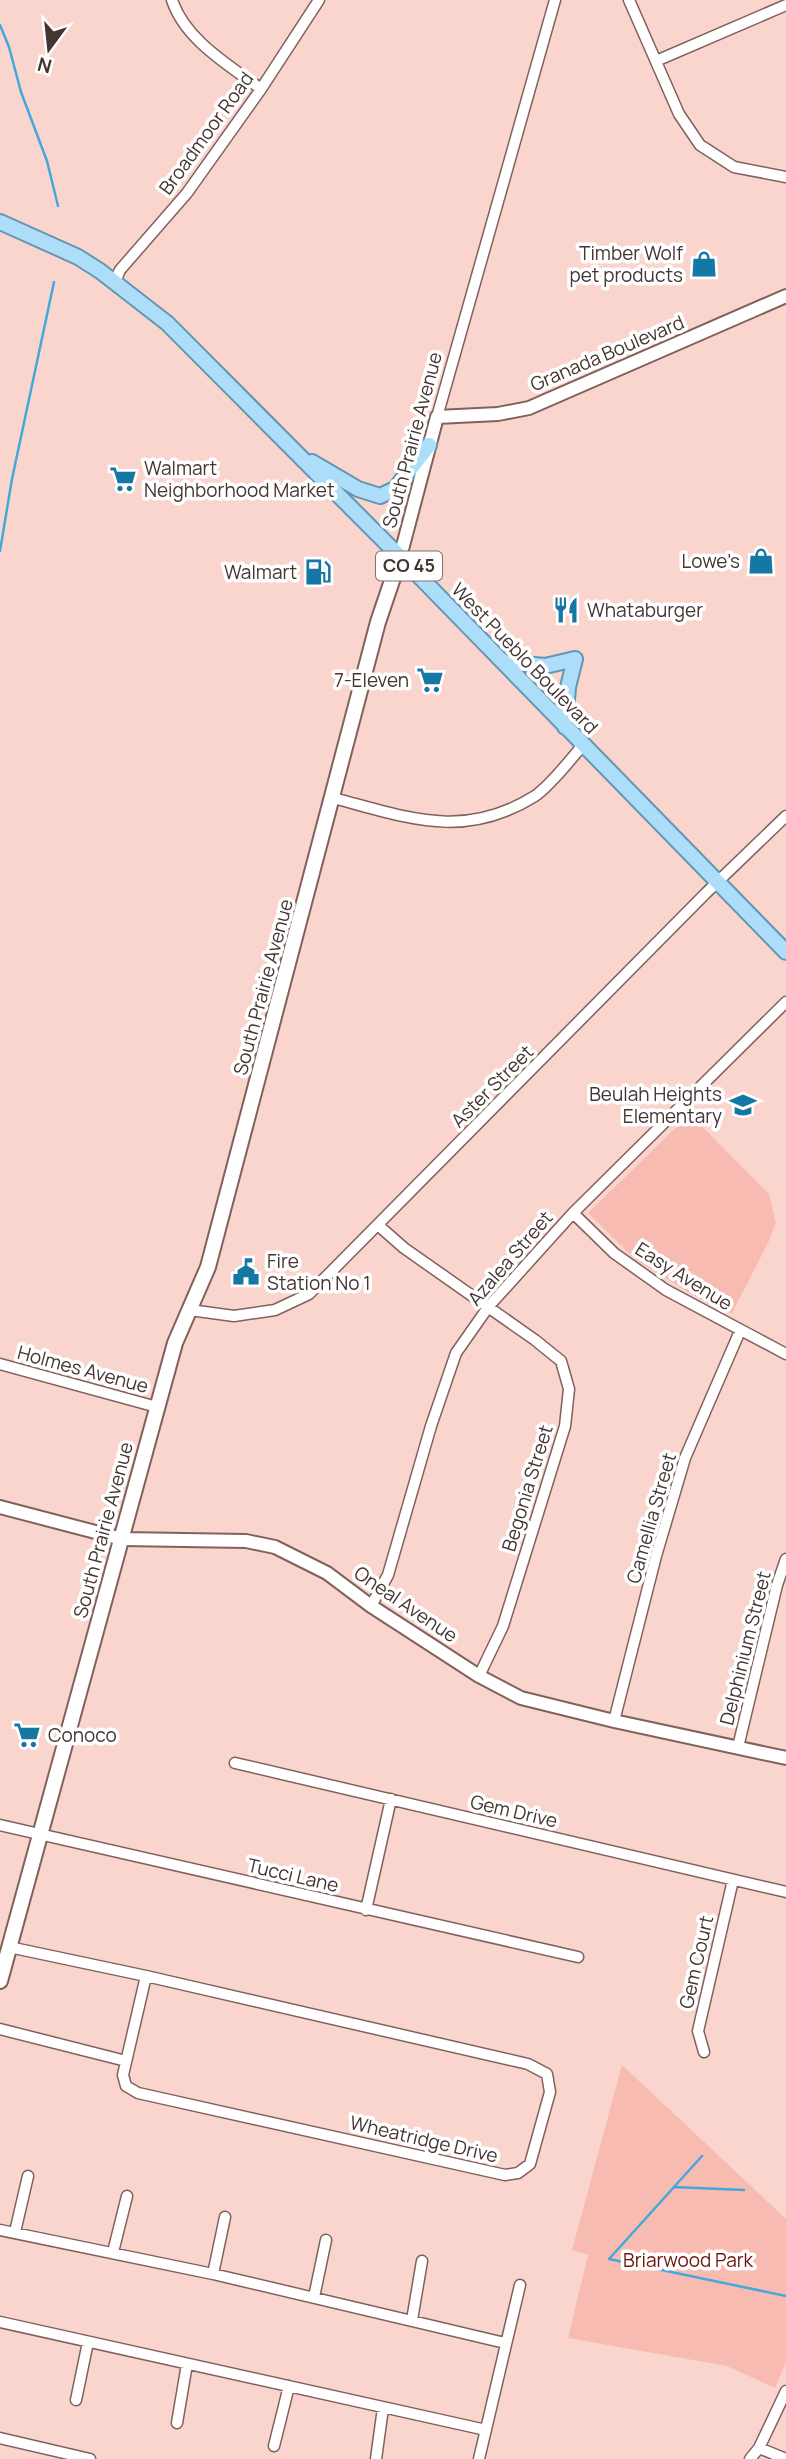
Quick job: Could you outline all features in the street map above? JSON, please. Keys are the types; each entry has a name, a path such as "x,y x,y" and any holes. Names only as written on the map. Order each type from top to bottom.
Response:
{"main road":[{"name":"West Pueblo Boulevard","path":"0,222 78,257 167,323 786,952"},
{"path":"292,450 358,489 380,496 395,489 429,445"},
{"name":"South Prairie Avenue","path":"0,1981 175,1343 208,1267 378,622 400,557"},
{"path":"503,662 545,666 575,659 568,681 565,727"}],"street":[{"path":"172,0 194,35 210,51 261,89"},
{"name":"Broadmoor Road","path":"115,282 120,270 187,193 261,89 319,0"},
{"name":"South Prairie Avenue","path":"400,557 555,0"},
{"path":"629,0 679,114 700,145 734,167 786,177"},
{"path":"656,61 786,5"},
{"name":"Granada Boulevard","path":"437,417 498,414 529,408 786,296"},
{"path":"333,798 427,822 464,822 493,816 536,795 583,746"},
{"name":"Aster Street","path":"190,1310 234,1316 275,1310 309,1294 786,816"},
{"name":"Azalea Street","path":"371,1606 388,1575 431,1426 456,1353 489,1306 573,1213 786,1002"},
{"name":"Easy Avenue","path":"573,1213 614,1253 666,1290 786,1354"},
{"name":"Begonia Street","path":"379,1226 404,1248 535,1339 561,1362 569,1389 565,1426 507,1612 479,1676"},
{"name":"Camellia Street","path":"614,1721 656,1556 685,1458 740,1331"},
{"name":"Holmes Avenue","path":"0,1364 157,1407"},
{"name":"Oneal Avenue","path":"0,1507 122,1539 246,1541 275,1547 327,1573 371,1606 479,1676 522,1698 786,1759"},
{"name":"Delphinium Street","path":"738,1747 777,1585 786,1559"},
{"name":"Gem Drive","path":"235,1763 786,1892"},
{"path":"366,1910 391,1800"},
{"name":"Tucci Lane","path":"0,1825 578,1957"},
{"name":"Gem Court","path":"704,2052 698,2031 733,1880"},
{"name":"Wheatridge Drive","path":"9,1947 146,1976 528,2064 547,2074 550,2092 530,2164 518,2174 505,2175 138,2093 126,2086 123,2075 146,1976"},
{"path":"0,2029 126,2061"},
{"path":"15,2232 27,2176"},
{"path":"113,2252 127,2196"},
{"path":"213,2274 225,2217"},
{"path":"0,2230 213,2274 505,2343"},
{"path":"314,2297 326,2240"},
{"path":"412,2320 422,2261"},
{"path":"478,2459 520,2285"},
{"path":"0,2322 486,2430"},
{"path":"76,2400 88,2342"},
{"path":"177,2423 187,2364"},
{"path":"274,2446 289,2386"},
{"path":"750,2459 759,2448 786,2391"},
{"path":"376,2459 383,2409"},
{"path":"0,2438 90,2459"},
{"path":"759,2448 786,2459"}],"green space":[{"path":"690,1114 769,1194 776,1223 732,1313 713,1307 636,1260 588,1213"},
{"name":"Briarwood Park","path":"622,2065 786,2219 786,2362 775,2388 727,2366 568,2338 588,2255 572,2250"}],"waterway":[{"path":"0,25 47,161 58,206"},
{"path":"0,551 12,479 54,282"},
{"path":"609,2259 702,2156"},
{"path":"674,2187 744,2190"},
{"path":"609,2259 786,2296"}],"place":[{"name":"Timber Wolf pet products","path":"704,264"},
{"name":"Walmart Neighborhood Market","path":"123,479"},
{"name":"Lowe's","path":"761,561"},
{"name":"Walmart","path":"318,572"},
{"name":"Whataburger","path":"566,610"},
{"name":"7-Eleven","path":"430,680"},
{"name":"Beulah Heights Elementary","path":"743,1105"},
{"name":"Fire Station No 1","path":"246,1272"},
{"name":"Conoco","path":"27,1735"}]}
